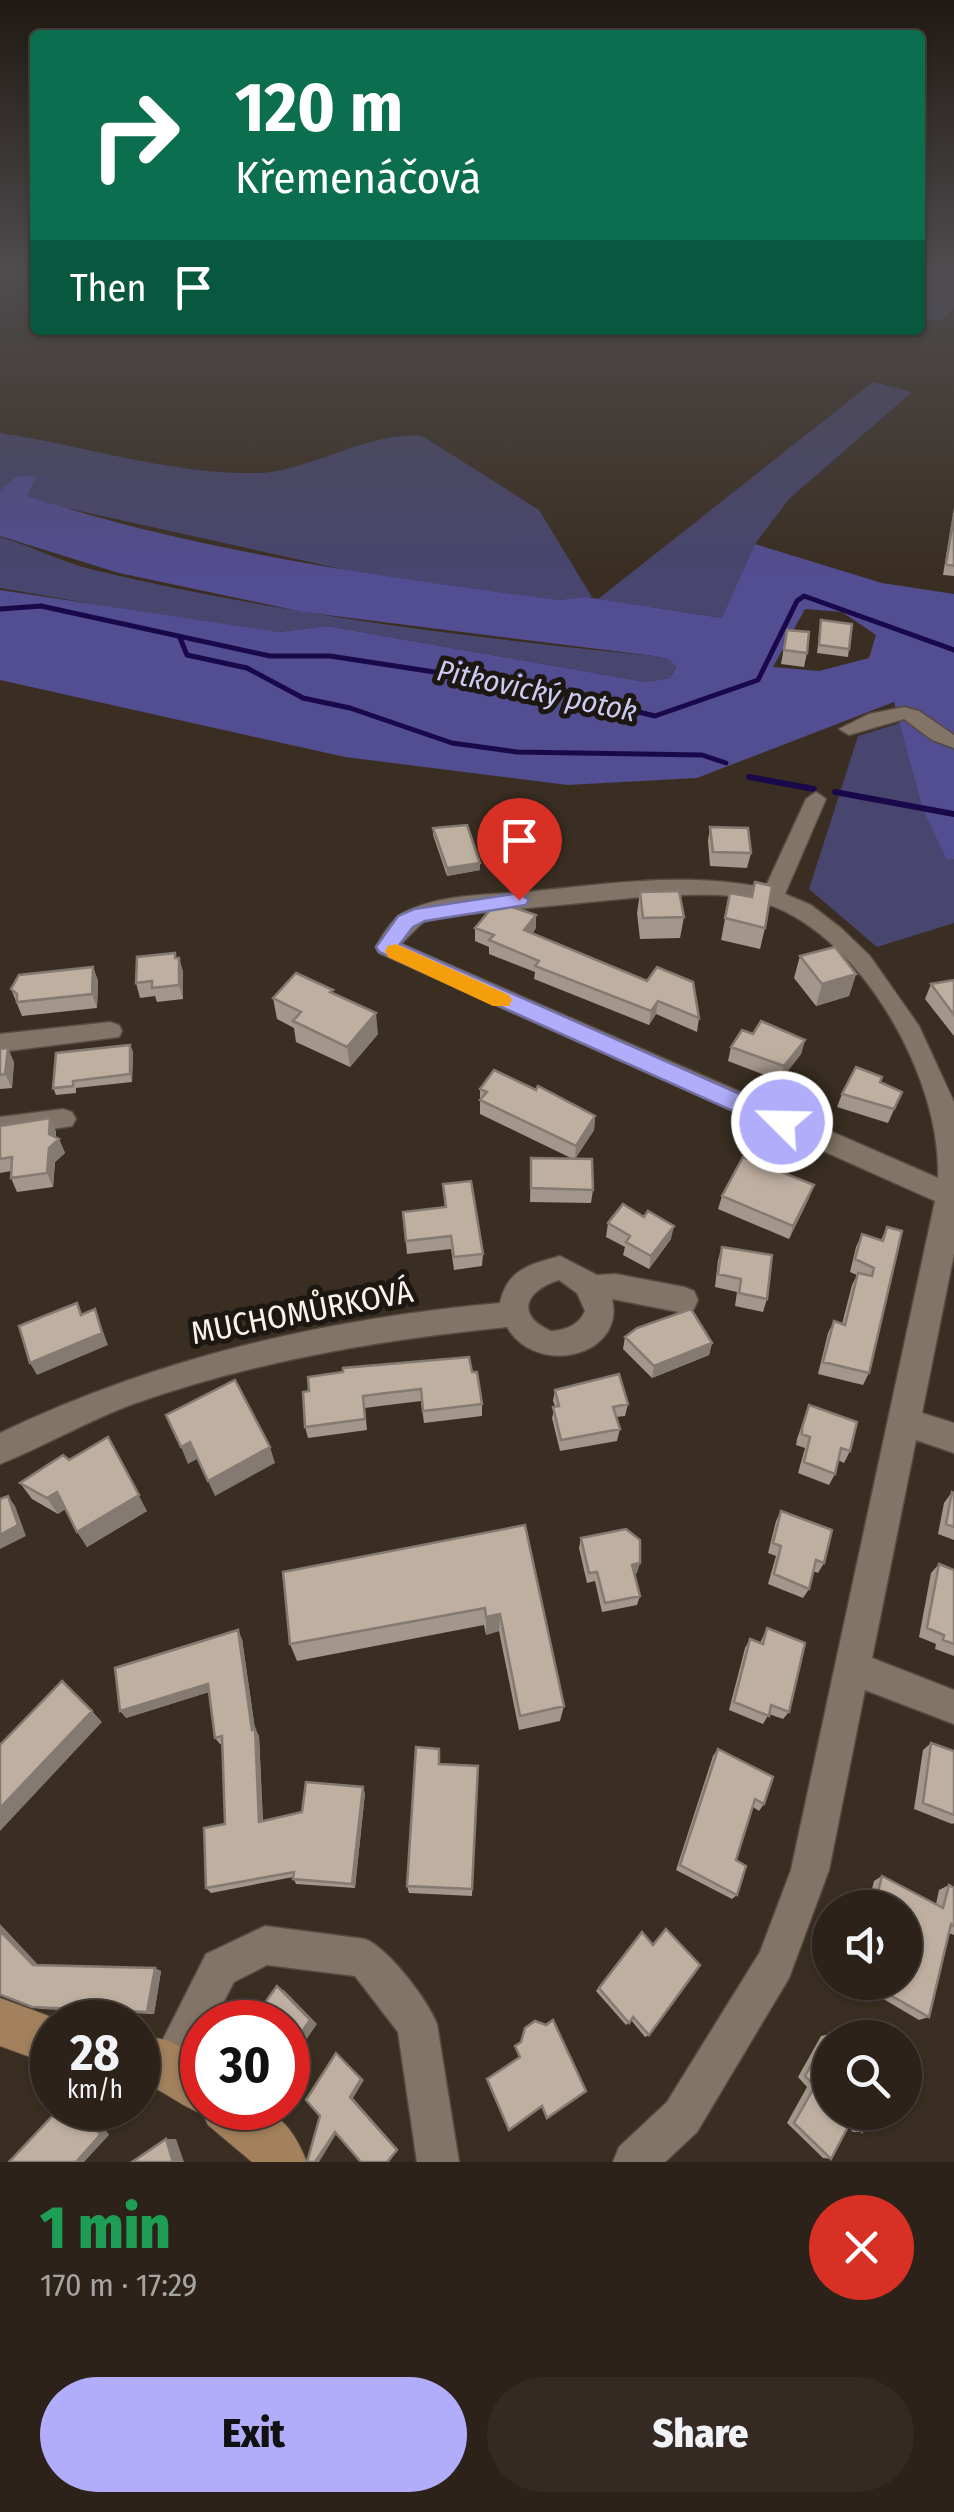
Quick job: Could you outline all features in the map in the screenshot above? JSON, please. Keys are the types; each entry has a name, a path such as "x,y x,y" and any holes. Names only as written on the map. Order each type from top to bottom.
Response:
{"street":[{"path":"849,729 899,712 916,716 936,737 954,742"},
{"path":"772,897 816,799"},
{"path":"634,2162 682,2117 775,1964 810,1870 856,1669 952,1196 950,1138 936,1083 906,1028 860,960 827,928 772,897 719,890 592,891 483,904 421,914 406,922 386,947 952,1196"},
{"path":"0,1043 110,1031"},
{"path":"0,1127 62,1118"},
{"path":"560,1268 580,1275 594,1288 600,1306 596,1325 582,1339 562,1345 541,1342 523,1331 514,1314 514,1296 524,1280 540,1270 560,1268"},
{"path":"594,1288 616,1286 684,1300"},
{"name":"MUCHOMŮRKOVÁ","path":"0,1449 69,1412 188,1370 272,1347 365,1330 514,1314"},
{"path":"905,1422 954,1438"},
{"path":"856,1669 954,1707"},
{"path":"170,2071 220,1968 265,1945 365,1958 418,2024 438,2162"},
{"path":"0,2022 30,2032"},
{"path":"253,2130 267,2141 282,2162"}],"shaded area":[{"path":"873,382 912,392 789,499 755,544 723,618 598,599"},
{"path":"0,433 161,465 259,473 298,466 386,438 424,437 539,510 592,597 559,600 373,576 57,506 27,496 14,478 0,490"},
{"path":"14,478 36,478 27,496 158,533 358,572 559,600 586,597 722,618 755,544 882,583 954,594 954,859 947,860 923,811 894,702 697,778 568,785 345,757 0,680 0,590 278,632 327,626 646,682 670,678 676,666 668,659 654,656 303,612 119,573 0,536 0,490","holes":["805,609 842,612 876,635 869,658 819,671 773,667"]},
{"path":"0,537 70,563 163,586 302,612 654,656 676,665 670,678 646,682 327,626 278,632 209,624 0,588"},
{"path":"900,723 923,811 947,859 954,859 954,923 877,947 809,889 858,736"}],"building":[{"path":"954,515 954,566 946,564"},
{"path":"821,620 852,624 849,649 819,645"},
{"path":"787,630 809,632 807,653 784,650"},
{"path":"467,825 480,863 447,868 433,828"},
{"path":"710,827 748,828 751,853 713,852"},
{"path":"755,882 772,886 765,928 725,918 730,893 752,897"},
{"path":"679,891 684,917 643,918 640,892"},
{"path":"497,902 536,915 524,930 647,981 657,967 693,982 699,1018 658,1001 651,1011 535,966 539,961 489,940 494,935 475,928"},
{"path":"835,947 856,974 822,984 800,956"},
{"path":"175,953 175,958 179,958 179,985 152,988 152,981 136,983 137,957"},
{"path":"93,967 92,994 17,1002 17,994 11,989 19,975"},
{"path":"296,973 376,1013 347,1047 293,1021 301,1012 273,998"},
{"path":"954,980 954,1015 931,984"},
{"path":"761,1021 805,1040 784,1066 731,1047 742,1030 753,1034"},
{"path":"130,1045 130,1074 73,1081 73,1086 53,1088 56,1053"},
{"path":"8,1048 5,1074 0,1075 0,1049"},
{"path":"856,1067 882,1077 880,1082 902,1092 894,1109 842,1094"},
{"path":"494,1070 536,1090 538,1086 595,1116 576,1146 480,1100 487,1092 480,1089"},
{"path":"50,1118 49,1134 59,1139 49,1148 47,1173 11,1178 12,1157 0,1159 0,1126"},
{"path":"743,1157 814,1185 793,1226 722,1196"},
{"path":"531,1158 592,1159 593,1190 531,1188"},
{"path":"471,1181 483,1254 454,1257 451,1236 406,1241 403,1212 446,1207 443,1184"},
{"path":"623,1204 644,1217 648,1211 674,1226 651,1256 626,1242 630,1236 608,1223"},
{"path":"887,1227 902,1231 869,1373 823,1362 834,1321 845,1325 858,1273 872,1276 874,1268 855,1259 862,1234 883,1241"},
{"path":"722,1247 772,1255 767,1299 739,1293 741,1279 718,1274"},
{"path":"77,1303 81,1315 95,1309 102,1333 30,1363 19,1326"},
{"path":"691,1309 712,1343 654,1366 625,1337 637,1328"},
{"path":"469,1357 472,1372 477,1372 482,1404 423,1411 421,1389 378,1394 363,1396 365,1419 305,1427 303,1392 309,1391 308,1377 343,1372 343,1368"},
{"path":"619,1374 628,1404 613,1407 620,1429 561,1440 553,1407 559,1406 555,1390"},
{"path":"235,1380 270,1447 208,1481 190,1442 181,1447 166,1415"},
{"path":"809,1405 857,1422 850,1451 841,1448 835,1474 804,1462 810,1437 802,1434 802,1428"},
{"path":"108,1437 139,1495 77,1532 57,1492 47,1498 20,1483 63,1455 69,1460"},
{"path":"954,1493 954,1527 946,1524"},
{"path":"8,1496 18,1525 0,1535 0,1499"},
{"path":"781,1511 832,1530 824,1563 816,1560 809,1589 774,1574 781,1546 773,1543"},
{"path":"525,1525 564,1706 520,1716 500,1614 486,1617 485,1608 290,1644 283,1572"},
{"path":"626,1529 640,1540 640,1563 632,1565 640,1596 605,1603 597,1572 589,1573 581,1538"},
{"path":"939,1564 954,1570 954,1644 927,1628"},
{"path":"767,1628 805,1643 789,1712 771,1705 769,1716 734,1702 750,1639 763,1644"},
{"path":"238,1630 252,1730 255,1729 259,1822 302,1812 306,1782 363,1787 352,1884 293,1879 294,1872 206,1888 204,1828 225,1824 222,1736 215,1738 208,1684 120,1711 115,1668"},
{"path":"62,1681 92,1711 0,1808 0,1745"},
{"path":"931,1743 954,1751 954,1815 923,1803"},
{"path":"416,1747 439,1749 439,1764 478,1766 472,1889 407,1886"},
{"path":"718,1749 773,1777 764,1804 755,1799 736,1860 746,1866 737,1895 680,1865"},
{"path":"882,1876 909,1890 878,1890"},
{"path":"949,1885 954,1888 954,1926 951,1924 929,2017 899,2000 922,2000 922,1897 943,1908"},
{"path":"666,1929 700,1965 649,2035 633,2017 629,2023 599,1988 642,1932 653,1945"},
{"path":"0,1931 33,1965 155,1968 149,2000 30,2000 30,2006 0,1994"},
{"path":"277,1986 291,2000 267,2000"},
{"path":"553,2020 586,2091 547,2118 542,2106 509,2130 487,2079 520,2057 515,2046 521,2042 525,2028 535,2021 546,2025"},
{"path":"336,2053 361,2079 350,2097 397,2150 387,2162 361,2162 335,2132 315,2162 307,2162 320,2116 310,2105 310,2094"},
{"path":"812,2064 812,2083 805,2076"},
{"path":"812,2091 812,2130 846,2130 831,2159 794,2123"},
{"path":"39,2130 97,2130 100,2135 76,2162 9,2162"},
{"path":"166,2139 173,2162 132,2162"}],"waterway":[{"name":"Pitkovický potok","path":"0,609 41,606 270,656 330,656 441,673 480,673 655,716 758,680 797,601 804,596 954,650"},
{"path":"180,638 187,655 247,668 303,698 350,708 452,743 517,752 702,755 726,763"},
{"path":"749,777 814,789"},
{"path":"835,792 954,814"}],"slow traffic":[{"path":"396,951 501,1000"}],"route":[{"path":"519,900 421,914 406,922 386,947 471,988 782,1122"}]}
